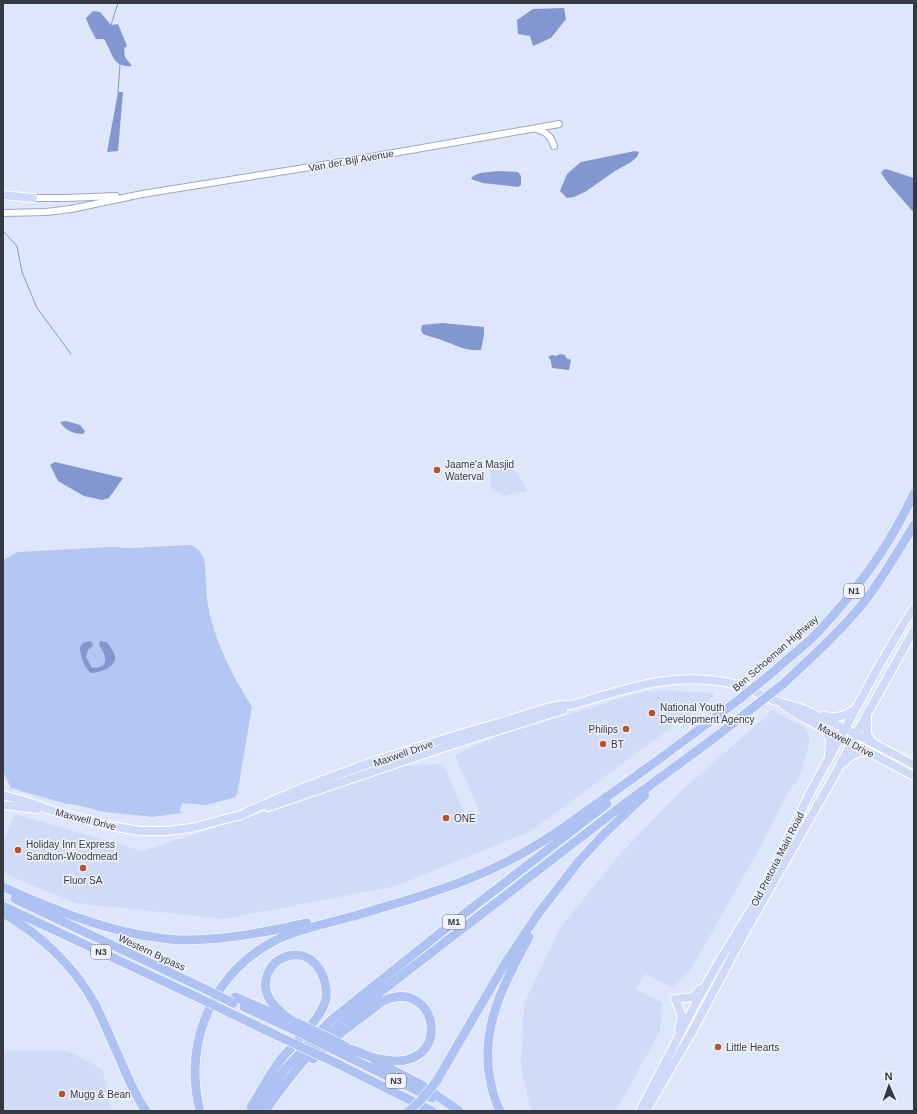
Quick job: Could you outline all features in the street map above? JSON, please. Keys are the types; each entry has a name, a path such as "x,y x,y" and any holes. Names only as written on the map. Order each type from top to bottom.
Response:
{"highway":[{"name":"Ben Schoeman Highway","path":"671,751 741,698 818,632 853,591 903,517 914,493"},
{"name":"N1","path":"679,764 782,684 845,624 864,602 884,574 914,525"},
{"path":"200,1111 195,1076 196,1051 200,1032 206,1015 224,983 238,967 252,956 267,945 288,935 446,888 502,864 547,838 671,751"},
{"name":"M1","path":"255,1111 286,1069 330,1021 367,990 610,801 671,751"},
{"path":"409,1111 436,1082 506,962 538,914 579,861 604,834 679,764"},
{"name":"M1","path":"265,1111 291,1076 315,1048 346,1019 615,811 679,764"},
{"path":"3,887 76,918 125,932 158,938 182,940 217,939 243,936 394,904"},
{"name":"Western Bypass","path":"3,894 154,966 294,1025"},
{"path":"500,1111 491,1088 488,1069 488,1048 493,1014 514,966 552,896"},
{"name":"N3","path":"3,906 332,1061 432,1111"},
{"path":"3,913 36,936 68,966 86,990 102,1019 138,1099 146,1111"},
{"path":"249,1111 278,1063 319,1014 326,999 326,990 322,973 310,958 299,955 289,955 280,959 273,965 267,974 266,982 270,1001 294,1025"},
{"path":"275,1097 295,1079 336,1036 382,1001 390,998 406,997 416,1002 428,1012 432,1027 430,1043 424,1050 412,1058 392,1061 379,1059 344,1049"},
{"path":"102,1019 138,1111"},
{"name":"N3","path":"294,1025 344,1049 454,1111"},
{"path":"344,1049 420,1084 459,1111"}],"main road":[{"path":"3,197 33,198"},
{"name":"Old Pretoria Main Road","path":"640,1111 716,966 752,908 840,737 914,608"},
{"name":"Old Pretoria Main Road","path":"646,1111 692,1032 744,934 837,771 914,630"},
{"name":"Maxwell Drive","path":"3,795 50,810 110,826 144,831 167,831 192,828 239,816 285,794 441,740 546,709 564,705 572,705 642,684 669,679 715,680 731,683 759,692 914,776"},
{"name":"Maxwell Drive","path":"779,702 798,706 856,734 914,765"},
{"path":"808,711 835,718 855,710"},
{"path":"868,713 866,724 867,734 872,743"},
{"path":"825,729 830,743 828,761"},
{"path":"837,771 852,755 860,752 871,753"},
{"name":"Maxwell Drive","path":"3,805 50,810"},
{"path":"3,809 17,807"},
{"path":"670,1054 681,1024 682,1017 675,999 690,998 696,994 716,966"}],"street":[{"name":"Van der Bijl Avenue","path":"3,213 56,211 142,194 348,161 559,124"},
{"path":"536,128 542,130 550,136 554,146"},
{"name":"Van der Bijl Avenue","path":"33,198 91,198 142,194"}],"shaded area":[{"path":"564,8 566,19 551,38 533,46 530,36 518,34 517,20 533,9"},
{"path":"93,11 100,12 111,25 118,24 127,46 124,49 125,57 132,66 120,65 114,58 104,39 96,39 86,18"},
{"path":"118,92 123,92 118,151 107,152"},
{"path":"635,151 639,152 637,157 631,162 615,171 585,192 574,197 567,198 560,191 567,174 581,162"},
{"path":"886,169 914,178 914,213 881,173"},
{"path":"499,171 518,172 521,176 521,185 518,187 483,183 471,179 473,176 480,173"},
{"path":"443,323 484,327 481,350 462,348 423,334 421,330 422,325"},
{"path":"560,354 565,355 566,358 571,360 569,370 552,368 551,361 548,357"},
{"path":"66,421 80,425 85,431 83,434 70,431 60,422"},
{"path":"55,462 123,478 109,498 102,500 84,496 58,481 50,465"},
{"path":"489,465 507,466 516,471 524,483 526,492 518,492 503,496 491,487 491,473"},
{"path":"192,545 201,553 204,559 207,599 218,642 230,668 252,707 236,797 206,805 182,803 180,811 182,813 152,817 104,812 73,804 67,804 11,788 3,771 3,560 18,552 110,547 130,548"},
{"path":"89,641 92,642 93,646 88,650 86,657 92,668 102,666 105,660 104,653 99,645 100,641 107,642 113,650 115,660 107,669 91,673 86,668 80,647 83,643"},
{"path":"645,691 713,693 714,696 531,831 396,886 224,919 76,903 3,873 3,842 15,814 143,851 405,766 443,764 467,819 480,813 455,755 496,736"},
{"path":"773,710 806,729 810,742 799,779 790,789 763,842 690,971 673,988 645,974 636,989 663,1003 660,1031 616,1111 531,1111 521,1066 524,1004 560,928 620,854 680,792"},
{"path":"3,1051 68,1051 102,1069 112,1111 3,1111"}],"waterway":[{"path":"111,25 118,3"},
{"path":"118,92 120,65"},
{"path":"3,231 17,246 22,272 37,308 71,354"}],"place":[{"name":"Jaame'a Masjid Waterval","path":"437,470"},
{"name":"National Youth Development Agency","path":"652,713"},
{"name":"Philips","path":"626,729"},
{"name":"BT","path":"603,744"},
{"name":"ONE","path":"446,818"},
{"name":"Holiday Inn Express Sandton-Woodmead","path":"18,850"},
{"name":"Fluor SA","path":"83,868"},
{"name":"Little Hearts","path":"718,1047"},
{"name":"Mugg & Bean","path":"62,1094"}]}
